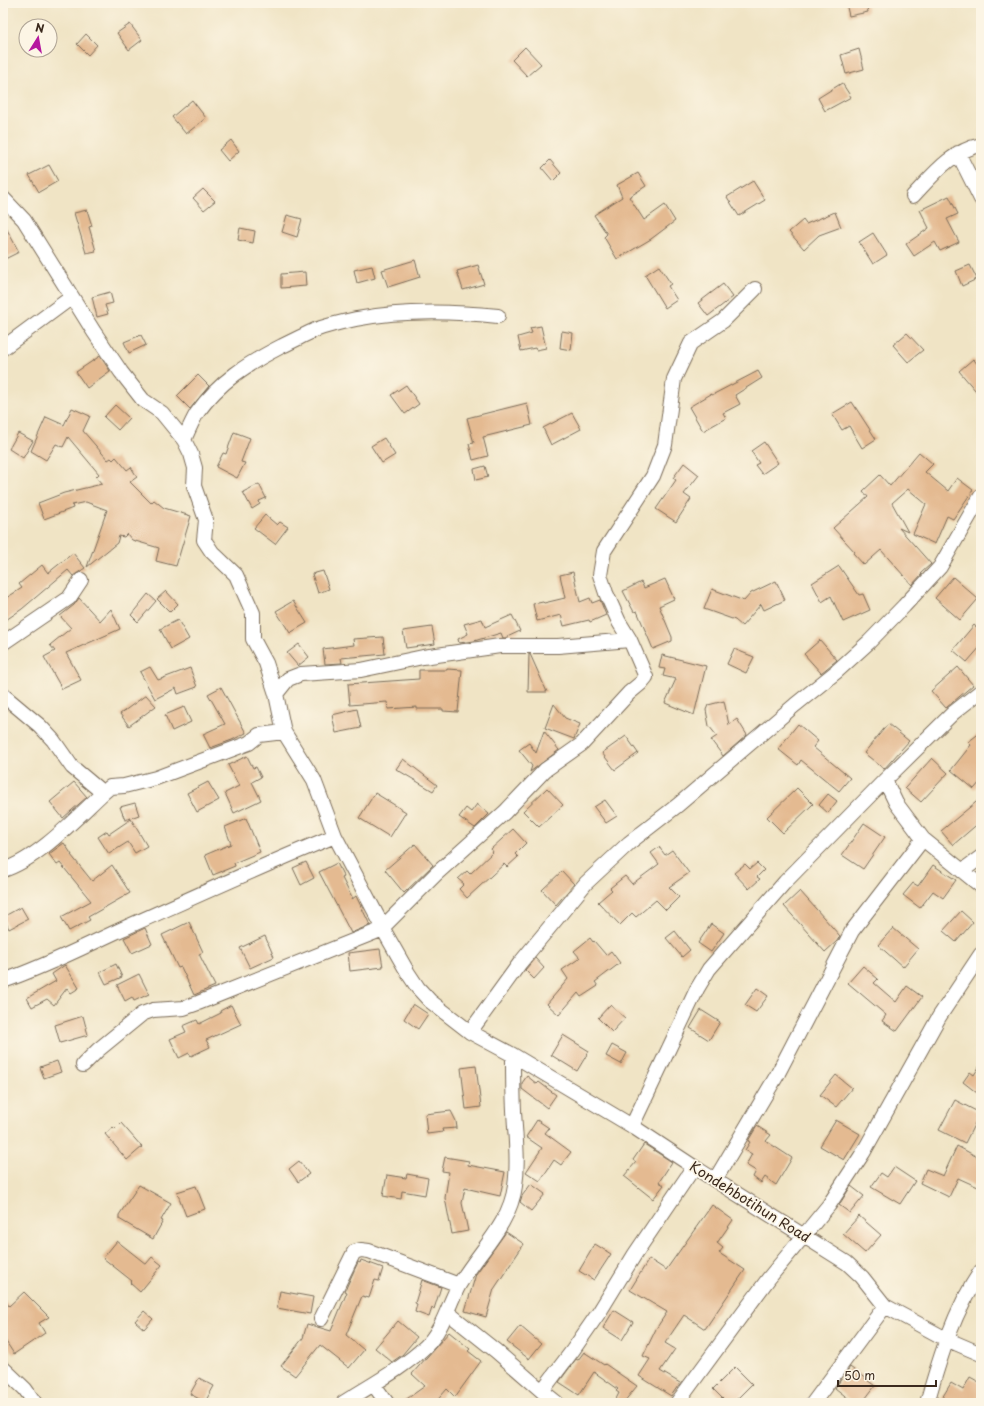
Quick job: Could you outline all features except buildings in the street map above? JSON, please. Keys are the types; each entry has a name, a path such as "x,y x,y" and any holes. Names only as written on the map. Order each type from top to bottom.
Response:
{"street":[{"path":"913,196 943,164 958,153 981,145"},
{"path":"958,153 981,199"},
{"path":"3,198 24,220 121,372 143,400 162,413 184,440 191,454 194,468 194,486 206,520 204,540 212,552 236,575 253,613 253,639 266,663 276,694 284,732 259,735 249,744 156,778 124,786 110,787 30,857 13,867 3,870"},
{"path":"83,1065 115,1036 147,1011 184,1008 383,928 436,874 504,812 545,770 582,744 629,693 641,683 646,677 630,640 606,593 600,575 604,551 653,476 665,445 674,379 691,343 723,321 755,289"},
{"path":"3,348 72,297"},
{"path":"184,440 197,414 215,392 236,372 256,359 315,330 338,323 376,315 415,312 461,312 498,316"},
{"path":"470,1032 520,963 586,883 629,844 678,805 794,705 836,672 869,642 904,606 940,567 981,496"},
{"path":"3,643 69,598 81,580"},
{"path":"276,694 288,679 301,674 361,670 423,657 500,646 558,646 630,640"},
{"path":"632,1126 696,988 709,969 786,882 885,780 953,713 981,690"},
{"path":"3,695 40,726 53,740 72,767 103,793"},
{"name":"Kondehbotihun Road","path":"284,732 314,780 335,836 383,928 418,988 430,1001 470,1032 513,1055 632,1126 694,1167 847,1263 862,1277 885,1306 946,1339 981,1354"},
{"path":"885,780 896,803 922,838 981,886"},
{"path":"3,981 48,964 245,873 335,836"},
{"path":"715,1180 776,1077 852,931 922,838"},
{"path":"962,871 981,857"},
{"path":"677,1403 769,1278 829,1205 863,1153 939,1017 981,954"},
{"path":"343,1403 374,1385 414,1357 427,1345 437,1331 459,1285 504,1220 511,1206 516,1186 513,1055"},
{"path":"542,1391 595,1318 635,1254 694,1167"},
{"path":"321,1319 354,1252 361,1250 369,1251 459,1285"},
{"path":"927,1403 946,1339 958,1311 981,1271"},
{"path":"813,1403 885,1306"},
{"path":"447,1312 558,1403"},
{"path":"3,1368 25,1388 35,1403"},
{"path":"374,1385 387,1403"}]}
